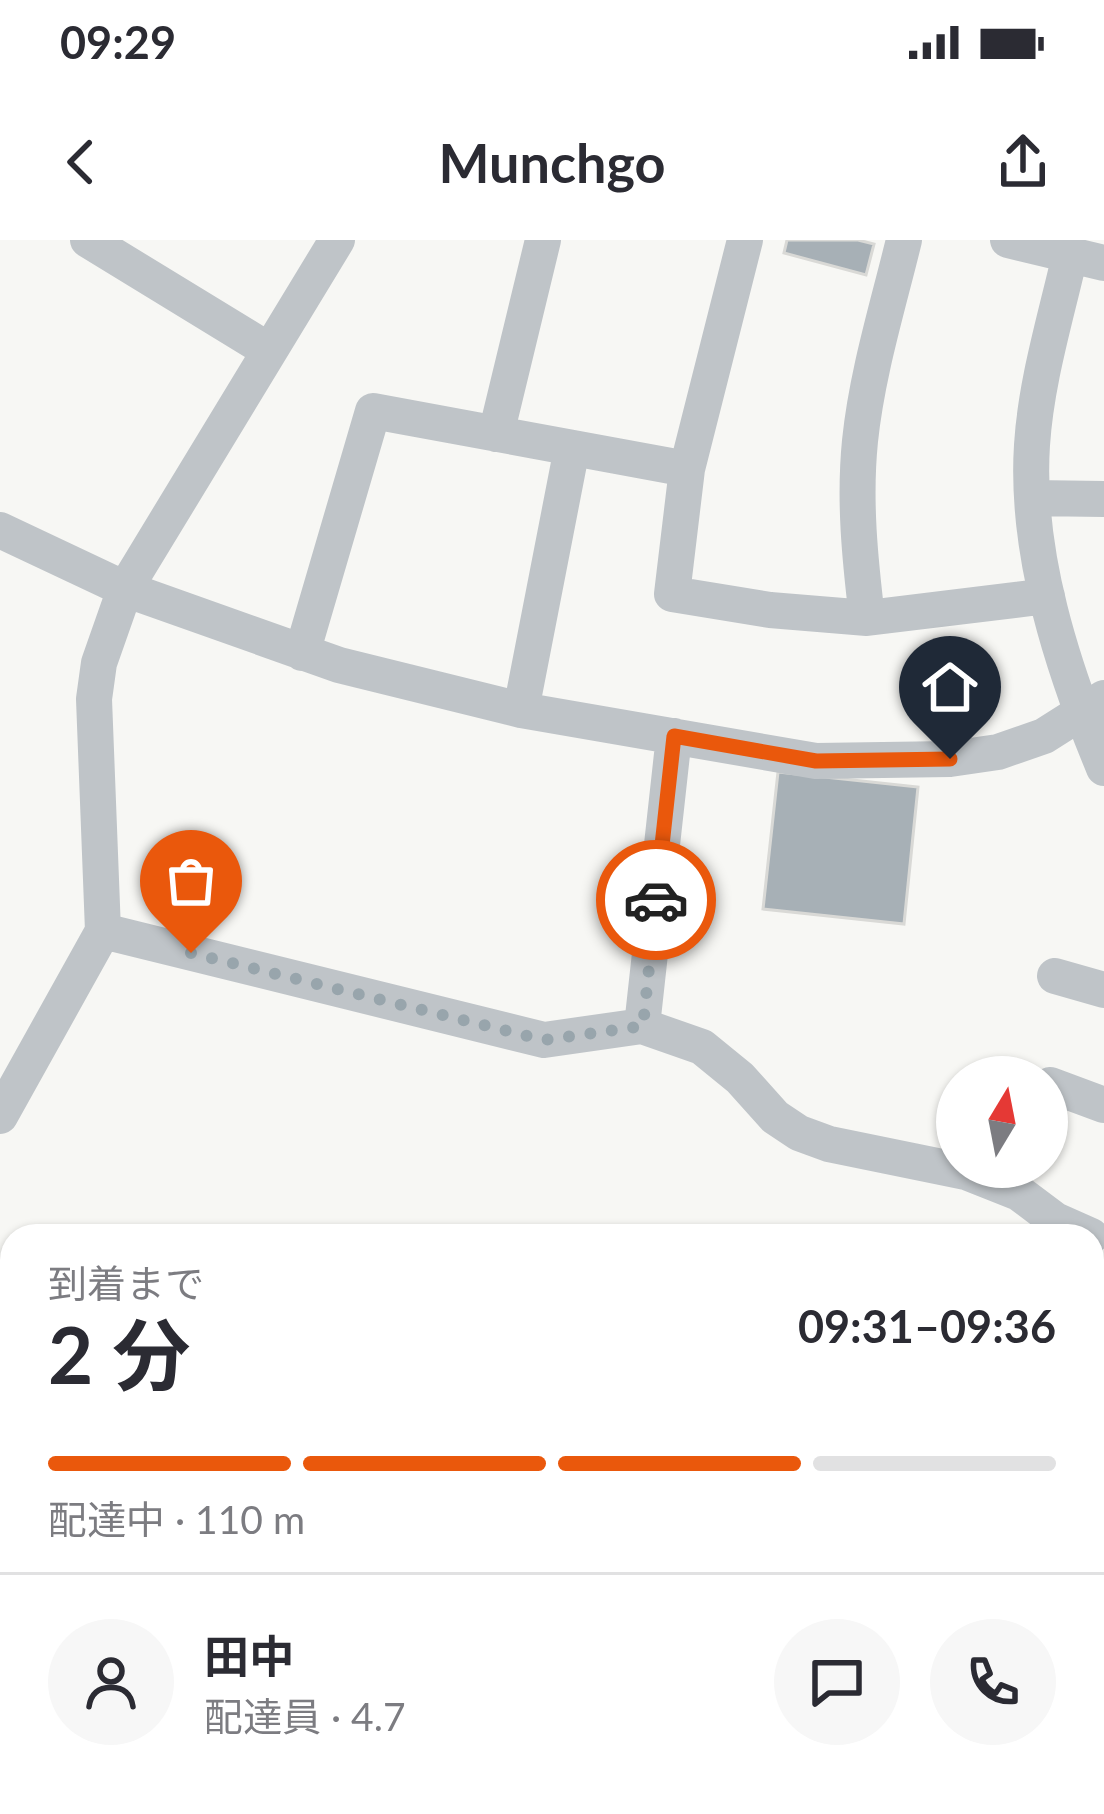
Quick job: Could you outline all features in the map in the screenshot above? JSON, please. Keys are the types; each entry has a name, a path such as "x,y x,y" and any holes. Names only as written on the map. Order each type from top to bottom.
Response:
{"street":[{"path":"88,240 268,350"},
{"path":"0,1116 103,932 94,699 99,663 125,589 337,240"},
{"path":"496,434 543,240"},
{"path":"745,240 687,469 672,594 770,610 867,618 1047,596"},
{"path":"867,618 857,527 860,441 904,240"},
{"path":"1008,240 1087,259 1036,402 1031,448 1047,596 1092,704 1104,768"},
{"path":"302,653 373,411 687,469"},
{"path":"521,710 572,448"},
{"path":"1033,498 1104,499"},
{"path":"0,530 125,589 302,653 521,710 816,761 950,759 998,752 1043,736 1092,704"},
{"path":"643,1026 674,736"},
{"path":"103,932 544,1040 643,1026 702,1047 740,1078 775,1117 799,1133 829,1144 966,1172 1019,1193 1064,1224"},
{"path":"1055,976 1104,990"},
{"path":"1068,1092 1104,1105"}],"building":[{"path":"787,240 874,244 866,275 784,253"},
{"path":"778,772 918,787 904,924 763,909"}],"way so far":[{"path":"191,953 544,1040 643,1026 656,900"}],"route":[{"path":"656,900 674,736 816,761 950,759"}]}
